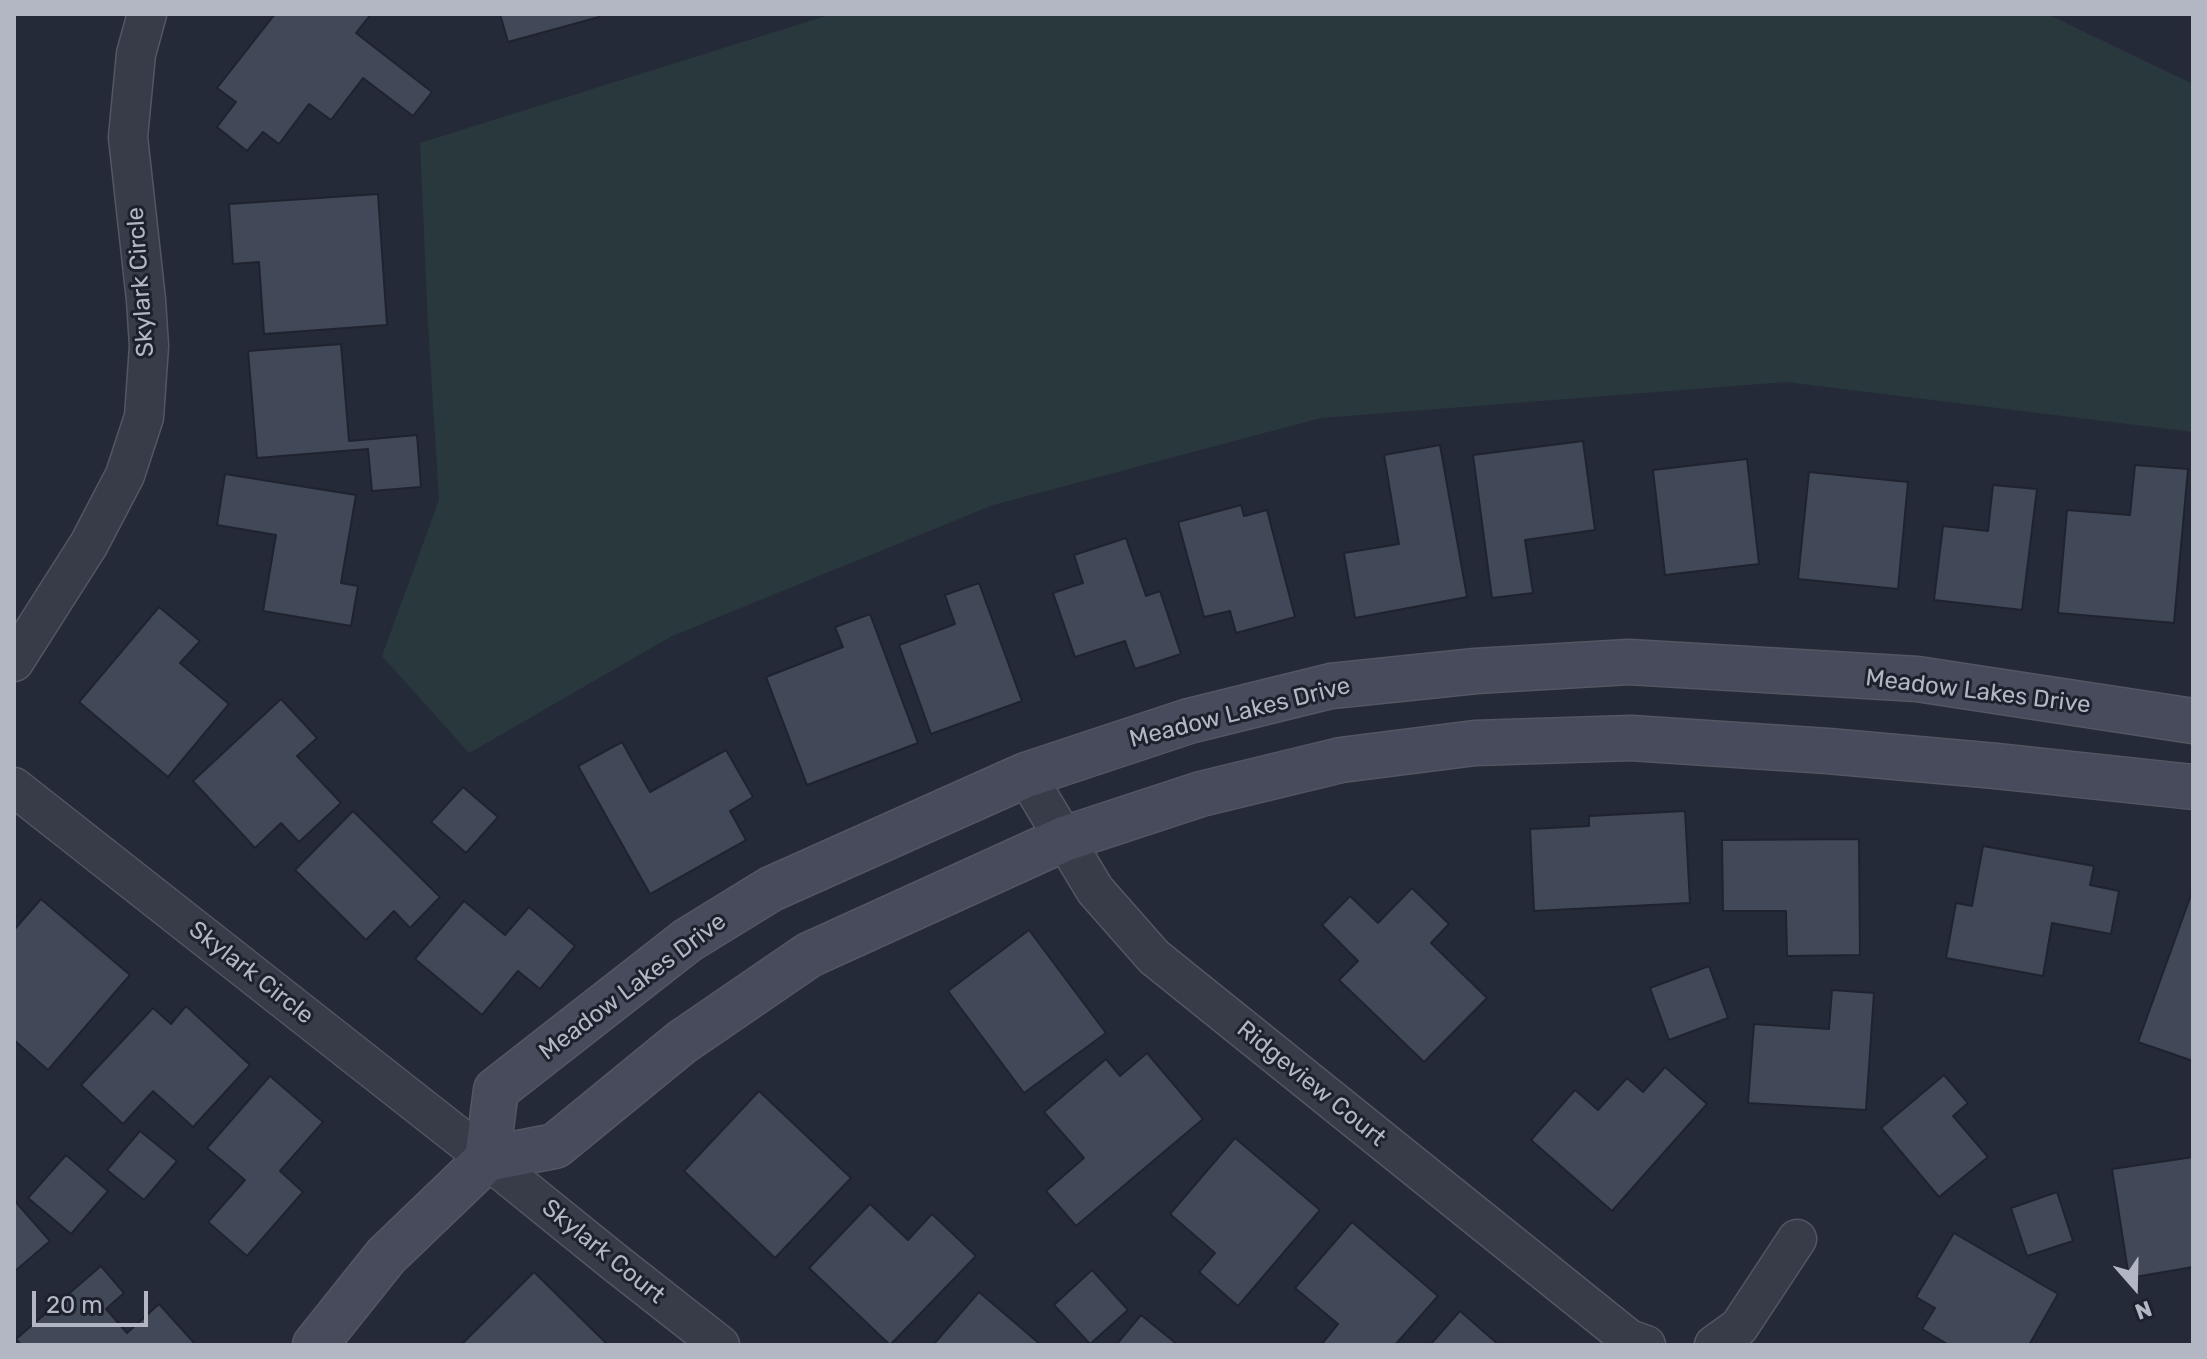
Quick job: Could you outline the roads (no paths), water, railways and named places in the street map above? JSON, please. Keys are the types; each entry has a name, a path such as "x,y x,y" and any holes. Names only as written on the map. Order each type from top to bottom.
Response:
{"street":[{"name":"Skylark Circle","path":"14,662 104,516 125,475 144,417 149,346 128,137 136,54 147,14"},
{"name":"Meadow Lakes Drive","path":"487,1159 496,1090 688,940 771,889 1026,775 1189,721 1331,686 1476,671 1629,662 1917,679 2193,721"},
{"path":"315,1345 386,1256 487,1159 555,1146 682,1042 809,955 1064,839 1201,794 1341,760 1475,743 1631,738 1828,751 2193,787"},
{"name":"Ridgeview Court","path":"1026,775 1095,890 1154,957 1629,1339 1646,1345"},
{"name":"Skylark Circle","path":"14,787 487,1159"},
{"name":"Skylark Court","path":"487,1159 720,1345"},
{"path":"1714,1345 1739,1327 1797,1239"}]}
